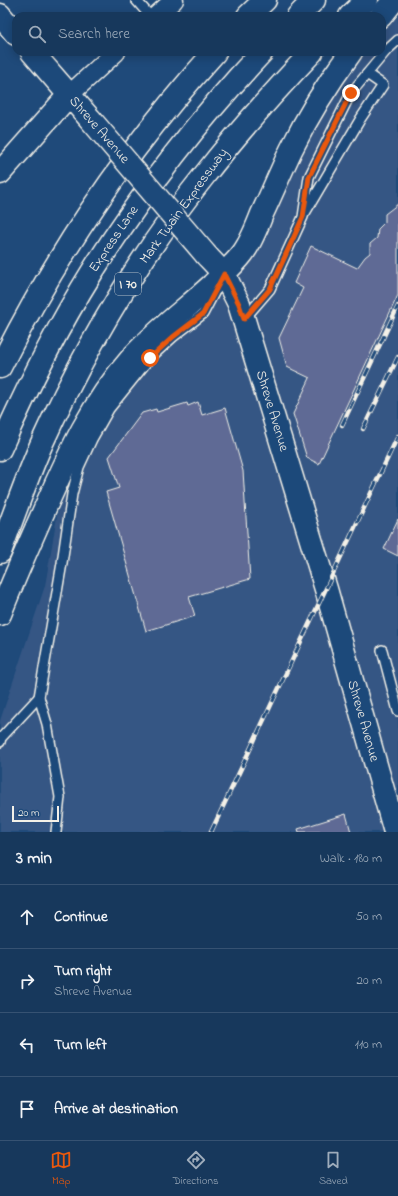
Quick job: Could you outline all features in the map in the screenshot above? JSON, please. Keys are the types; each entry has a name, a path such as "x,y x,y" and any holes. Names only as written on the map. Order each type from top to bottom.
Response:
{"main road":[{"path":"252,12 265,0"},
{"path":"302,12 314,0"},
{"path":"354,12 368,0"},
{"path":"384,12 394,0"},
{"path":"0,15 12,29"},
{"name":"Shreve Avenue","path":"35,56 224,274 239,304 326,589 395,832"},
{"path":"0,367 6,352 39,293 110,184 142,139 212,56"},
{"name":"Express Lane","path":"0,449 39,367 96,266 138,204 207,113 258,56"},
{"name":"Mark Twain Expressway","path":"0,552 19,498 44,439 73,380 121,294 162,232 202,177 268,98 308,56"},
{"path":"0,614 16,573 78,435 95,407 112,380 130,359 169,321 191,304 224,274 243,254 252,238 292,148 311,112 348,56"},
{"path":"0,173 68,95"}],"street":[{"path":"160,12 174,0"},
{"path":"68,95 112,56"}],"lane":[{"path":"136,0 146,12"},
{"path":"386,51 398,40"},
{"path":"303,217 309,177 351,93 382,56"},
{"path":"244,319 270,289 303,217 361,118 383,85 367,74"},
{"path":"56,832 60,797 47,724 39,697 61,570 72,494 79,467 92,439 109,409 150,358 173,337 203,314 224,274"},
{"path":"382,650 398,711"},
{"path":"0,742 1,738 39,697"}],"shaded area":[{"path":"398,17 398,832 0,832 0,721 45,586 58,511 85,439 199,308 357,56 386,56 386,27"}],"building":[{"path":"398,204 398,295 319,464 307,458 293,414 310,378 287,367 279,338 303,288 294,283 311,246 357,268 370,253 370,244 377,238 378,229 385,222 385,214"},
{"path":"198,402 202,415 225,408 243,471 250,579 189,597 195,616 146,631 106,492 119,488 109,457 142,413 156,409 157,412 187,403 188,406"},
{"path":"398,519 398,556 384,549"},
{"path":"346,814 351,832 299,832 298,829"}],"railway":[{"path":"342,425 398,306"},
{"path":"363,429 398,357"},
{"path":"211,832 398,436"}],"route":[{"path":"150,358 173,337 203,314 224,274 239,304 244,319 270,289 303,217 309,177 351,93"}]}
